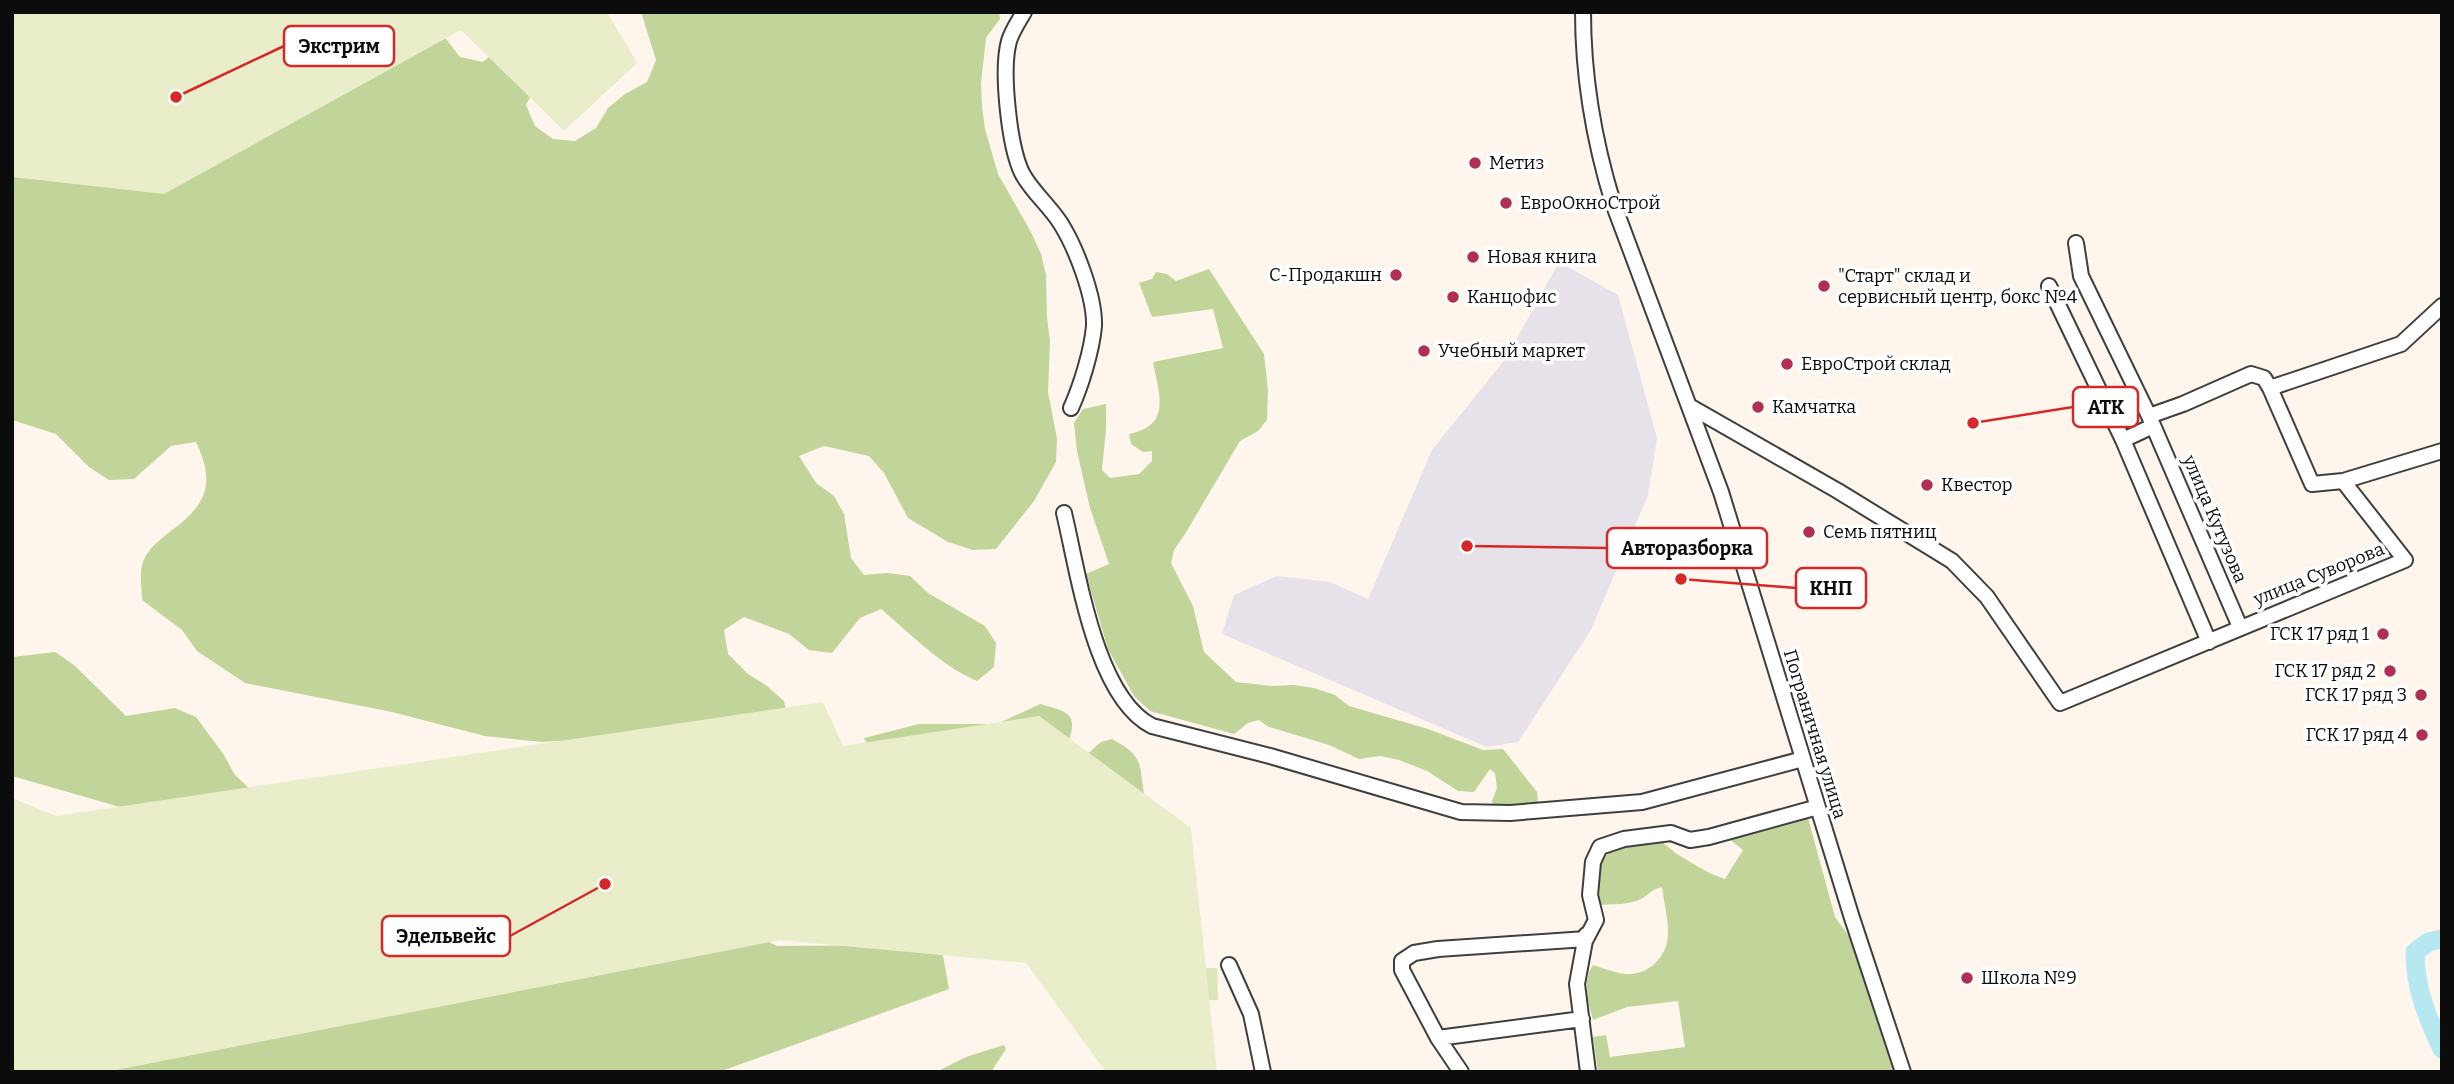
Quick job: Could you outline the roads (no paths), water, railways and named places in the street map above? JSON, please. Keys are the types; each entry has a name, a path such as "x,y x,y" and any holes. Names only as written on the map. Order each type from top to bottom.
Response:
{"street":[{"path":"1024,12 1010,36 1006,52 1008,103 1014,151 1026,180 1054,214 1069,238 1083,275 1093,314 1094,327 1080,390 1071,408"},
{"name":"Пограничная улица","path":"1583,12 1589,101 1606,182 1721,492 1903,1072"},
{"name":"улица Кутузова","path":"2076,243 2081,276 2151,421 2241,627"},
{"path":"2049,286 2123,440 2209,642"},
{"path":"2270,388 2401,344 2442,306"},
{"path":"2123,440 2183,404 2251,374 2264,379 2270,388 2312,484 2343,481 2442,451"},
{"name":"улица Суворова","path":"1691,407 1838,491 1952,561 1987,597 2060,704 2405,560 2343,481"},
{"path":"1064,513 1091,626 1103,663 1129,709 1152,726 1270,756 1461,812 1510,813 1642,802 1803,759"},
{"path":"1588,1072 1577,984 1586,937 1596,920 1590,895 1593,862 1600,847 1624,839 1671,833 1690,840 1709,837 1818,807"},
{"path":"1461,1072 1438,1038 1402,970 1402,961 1414,953 1438,949 1586,937"},
{"path":"1228,965 1251,1014 1263,1072"},
{"path":"1438,1038 1581,1018"}],"waterway":[{"path":"2442,939 2428,942 2415,952 2417,978 2423,1002 2442,1049"}],"place":[{"name":"Экстрим","path":"176,97"},
{"name":"Метиз","path":"1475,163"},
{"name":"ЕвроОкноСтрой","path":"1506,203"},
{"name":"Новая книга","path":"1473,257"},
{"name":"С-Продакшн","path":"1396,275"},
{"name":"\"Старт\" склад и сервисный центр, бокс №4","path":"1824,286"},
{"name":"Канцофис","path":"1453,297"},
{"name":"Учебный маркет","path":"1424,351"},
{"name":"ЕвроСтрой склад","path":"1787,364"},
{"name":"Камчатка","path":"1758,407"},
{"name":"АТК","path":"1973,423"},
{"name":"Квестор","path":"1927,485"},
{"name":"Семь пятниц","path":"1809,532"},
{"name":"Авторазборка","path":"1467,546"},
{"name":"КНП","path":"1681,579"},
{"name":"ГСК 17 ряд 1","path":"2383,634"},
{"name":"ГСК 17 ряд 2","path":"2390,671"},
{"name":"ГСК 17 ряд 3","path":"2421,695"},
{"name":"ГСК 17 ряд 4","path":"2422,735"},
{"name":"Эдельвейс","path":"605,884"},
{"name":"Школа №9","path":"1967,978"}]}
